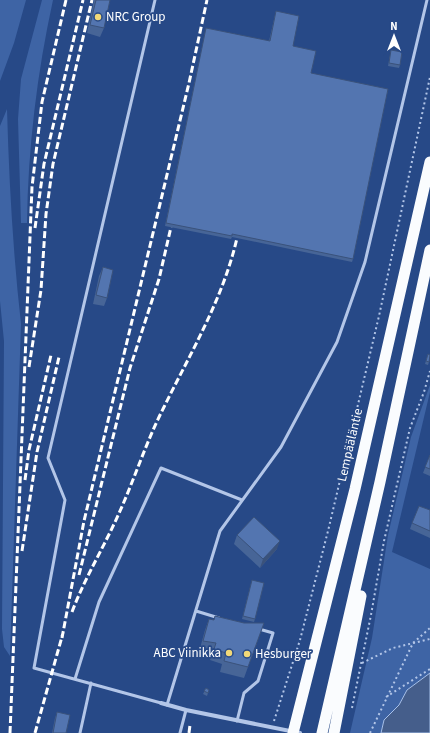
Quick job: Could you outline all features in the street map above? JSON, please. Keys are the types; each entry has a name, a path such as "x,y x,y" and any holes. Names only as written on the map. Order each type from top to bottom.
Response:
{"highway":[{"name":"Lempääläntie","path":"295,733 355,489 430,162"},
{"path":"322,733 362,563 430,250"},
{"path":"334,733 364,582 362,563"}],"street":[{"path":"161,703 186,710 295,733"}],"lane":[{"path":"155,0 48,458 65,500 34,668 161,703"},
{"path":"167,705 220,531 281,447 337,342 365,262 427,0"},
{"path":"75,679 99,602 161,468 242,500"},
{"path":"196,611 224,619"},
{"path":"237,721 244,693 258,681 273,633 252,627"},
{"path":"80,733 91,683"},
{"path":"180,733 186,710"}],"path":[{"path":"272,728 300,640 328,532 379,316 430,77"},
{"path":"351,710 362,663 384,541 410,428 424,392 430,371"},
{"path":"370,733 385,697 413,643 430,628"},
{"path":"362,663 393,648 430,639"},
{"path":"385,697 430,669"}],"shaded area":[{"path":"0,0 26,0 14,43 0,81"},
{"path":"42,0 53,0 42,55 34,111 29,167 27,223 21,223 18,119 21,79"},
{"path":"7,109 12,217 21,324 10,656 4,647 2,629 4,341 0,301 0,126"},
{"path":"430,385 430,392 392,552 430,569 430,673 407,690 399,705 384,720 381,733 350,733 372,638 388,535 411,437"},
{"path":"430,673 430,733 381,733 384,720 399,705 407,690"}],"building":[{"name":"NRC Group","path":"96,0 110,0 104,28 90,25"},
{"path":"276,11 299,16 293,46 316,51 311,73 388,89 353,259 232,234 232,236 166,223 206,28 270,41"},
{"path":"391,50 402,52 400,65 389,63"},
{"path":"103,267 113,270 107,298 96,295"},
{"path":"428,354 430,355 429,362 426,361"},
{"path":"430,455 430,469 425,467"},
{"path":"419,506 430,510 430,531 412,523"},
{"path":"254,517 280,541 263,559 237,535"},
{"path":"252,580 264,583 255,619 243,616"},
{"name":"ABC Viinikka","path":"215,616 244,623 264,623 248,667 224,661 226,653 214,649 216,643 203,641 209,619 214,620"},
{"path":"206,688 209,690 208,693 204,691"},
{"path":"57,712 70,715 66,733 53,733"}],"railway":[{"path":"10,733 32,187 42,102 66,0"},
{"path":"35,228 44,164 83,0"},
{"path":"29,367 41,290 46,214 53,164 92,0"},
{"path":"62,638 84,521 189,83 207,0"},
{"path":"79,575 130,368 159,279 171,227"},
{"path":"72,612 110,533 157,421 215,304 231,261 237,238"},
{"path":"25,480 29,450 51,355"},
{"path":"22,551 37,452 59,357"},
{"path":"35,733 63,633"},
{"path":"189,733 190,725"}],"place":[{"name":"NRC Group","path":"98,17"},
{"name":"ABC Viinikka","path":"229,653"},
{"name":"Hesburger","path":"247,654"}]}
